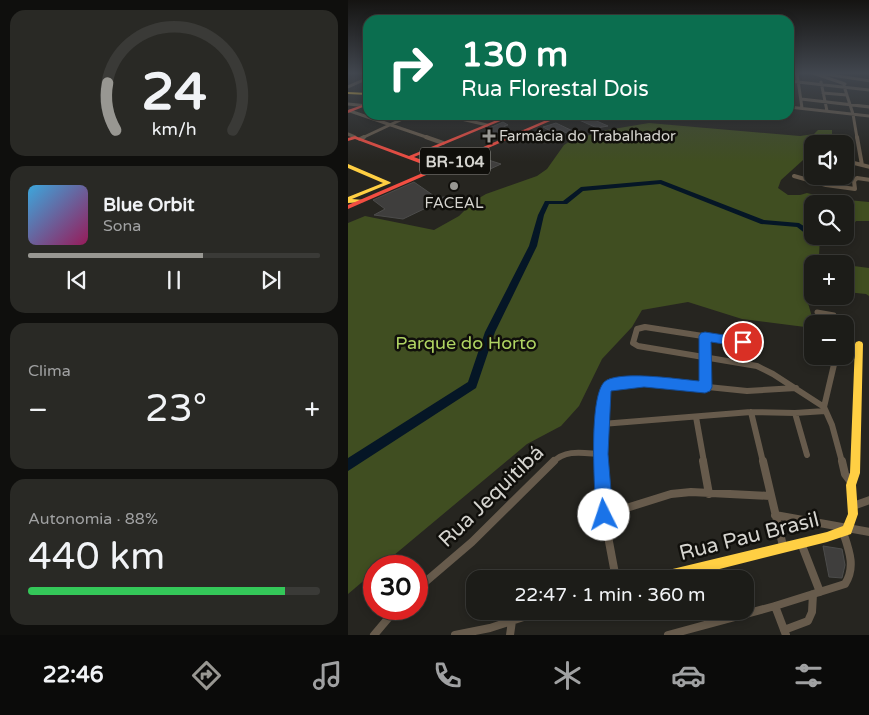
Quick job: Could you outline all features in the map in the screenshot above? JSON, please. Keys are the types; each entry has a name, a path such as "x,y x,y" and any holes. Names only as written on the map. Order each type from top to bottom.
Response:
{"main road":[{"path":"349,109 363,106"},
{"path":"410,157 500,120"},
{"name":"BR-104","path":"348,200 534,120"},
{"name":"BR-104","path":"348,207 550,120"},
{"path":"353,137 430,165"},
{"path":"348,166 388,183"},
{"path":"348,200 362,201"},
{"path":"846,530 853,506 851,482 855,473 858,344"},
{"name":"Rua Pau Brasil","path":"691,570 783,546 801,544 846,530"}],"street":[{"path":"801,103 802,108"},
{"path":"825,103 827,111"},
{"path":"833,103 870,107"},
{"path":"850,104 854,114 862,165"},
{"path":"794,107 870,116"},
{"path":"349,109 363,115"},
{"path":"376,120 443,143"},
{"path":"353,137 400,120"},
{"path":"466,120 488,125"},
{"path":"854,163 870,167"},
{"path":"794,176 804,179"},
{"path":"826,185 850,189 855,188 854,181 857,178 870,180"},
{"path":"817,312 831,315"},
{"path":"754,344 645,327 637,329 633,343 635,346 757,366 796,388 825,409 832,425 845,474 851,482"},
{"path":"705,336 705,387"},
{"path":"825,409 834,365"},
{"path":"614,570 604,515 600,454 606,388 610,384 623,382 659,382 747,391 796,388"},
{"path":"602,424 751,412 795,413 825,409"},
{"path":"751,412 783,546"},
{"path":"795,413 807,455"},
{"path":"696,417 709,494"},
{"name":"Rua Jequitibá","path":"428,580 472,542 560,455 568,453 600,454"},
{"path":"604,515 670,494 691,492 770,496"},
{"path":"853,506 870,500"},
{"name":"Rua Pau Brasil","path":"776,516 846,530 870,532"},
{"path":"668,635 698,631 840,586 850,578 851,560 846,530"},
{"path":"775,606 785,632 808,622 817,593 801,544"},
{"path":"374,635 387,620"},
{"path":"455,635 515,620"},
{"path":"510,635 512,621"}],"green space":[{"name":"Parque do Horto","path":"649,123 804,135 804,159 781,180 778,188 788,195 807,193 815,195 804,195 804,245 820,245 819,255 804,255 804,305 809,305 811,315 804,315 804,327 742,319 688,302 642,310 632,327 602,359 579,406 561,426 527,444 394,555 363,555 363,581 348,594 348,223 365,216 434,230 459,216 474,201 486,194 537,176 547,169 564,145 572,140 607,130"},
{"name":"Parque do Horto","path":"818,130 832,130 832,134 807,135 814,134"},
{"name":"Parque do Horto","path":"854,201 869,202 869,221 856,221 854,224"},
{"path":"854,266 869,268 869,296 854,293"}],"building":[{"path":"579,120 594,120 608,126 597,128"},
{"path":"503,122 508,125 504,126 508,129 494,134 485,130"},
{"path":"556,123 577,133 571,135 560,130 554,133 543,127"},
{"path":"482,158 501,164 486,171 468,164"},
{"path":"414,182 437,198 451,196 403,219 374,215 385,209 373,200"},
{"path":"823,546 842,549 845,565 842,578 829,577"}],"waterway":[{"path":"348,465 472,385 490,332 533,246 541,215 547,202 565,203 581,189 661,182 763,222 799,225 804,229"}],"traffic: slow":[{"path":"348,166 388,183"},
{"path":"348,199 384,184"},
{"path":"348,201 362,201"},
{"path":"693,570 827,537 847,530 853,514 851,485 855,473 859,344"}],"traffic: jam":[{"path":"348,112 363,106"},
{"path":"410,157 501,120"},
{"path":"348,207 550,120"},
{"path":"348,140 355,137 430,165"}],"place":[{"name":"Farmácia do Trabalhador","path":"489,136"},
{"name":"FACEAL","path":"454,186"}],"route":[{"path":"604,515 600,454 606,388 610,384 644,381 705,387 705,336 743,342"}]}
